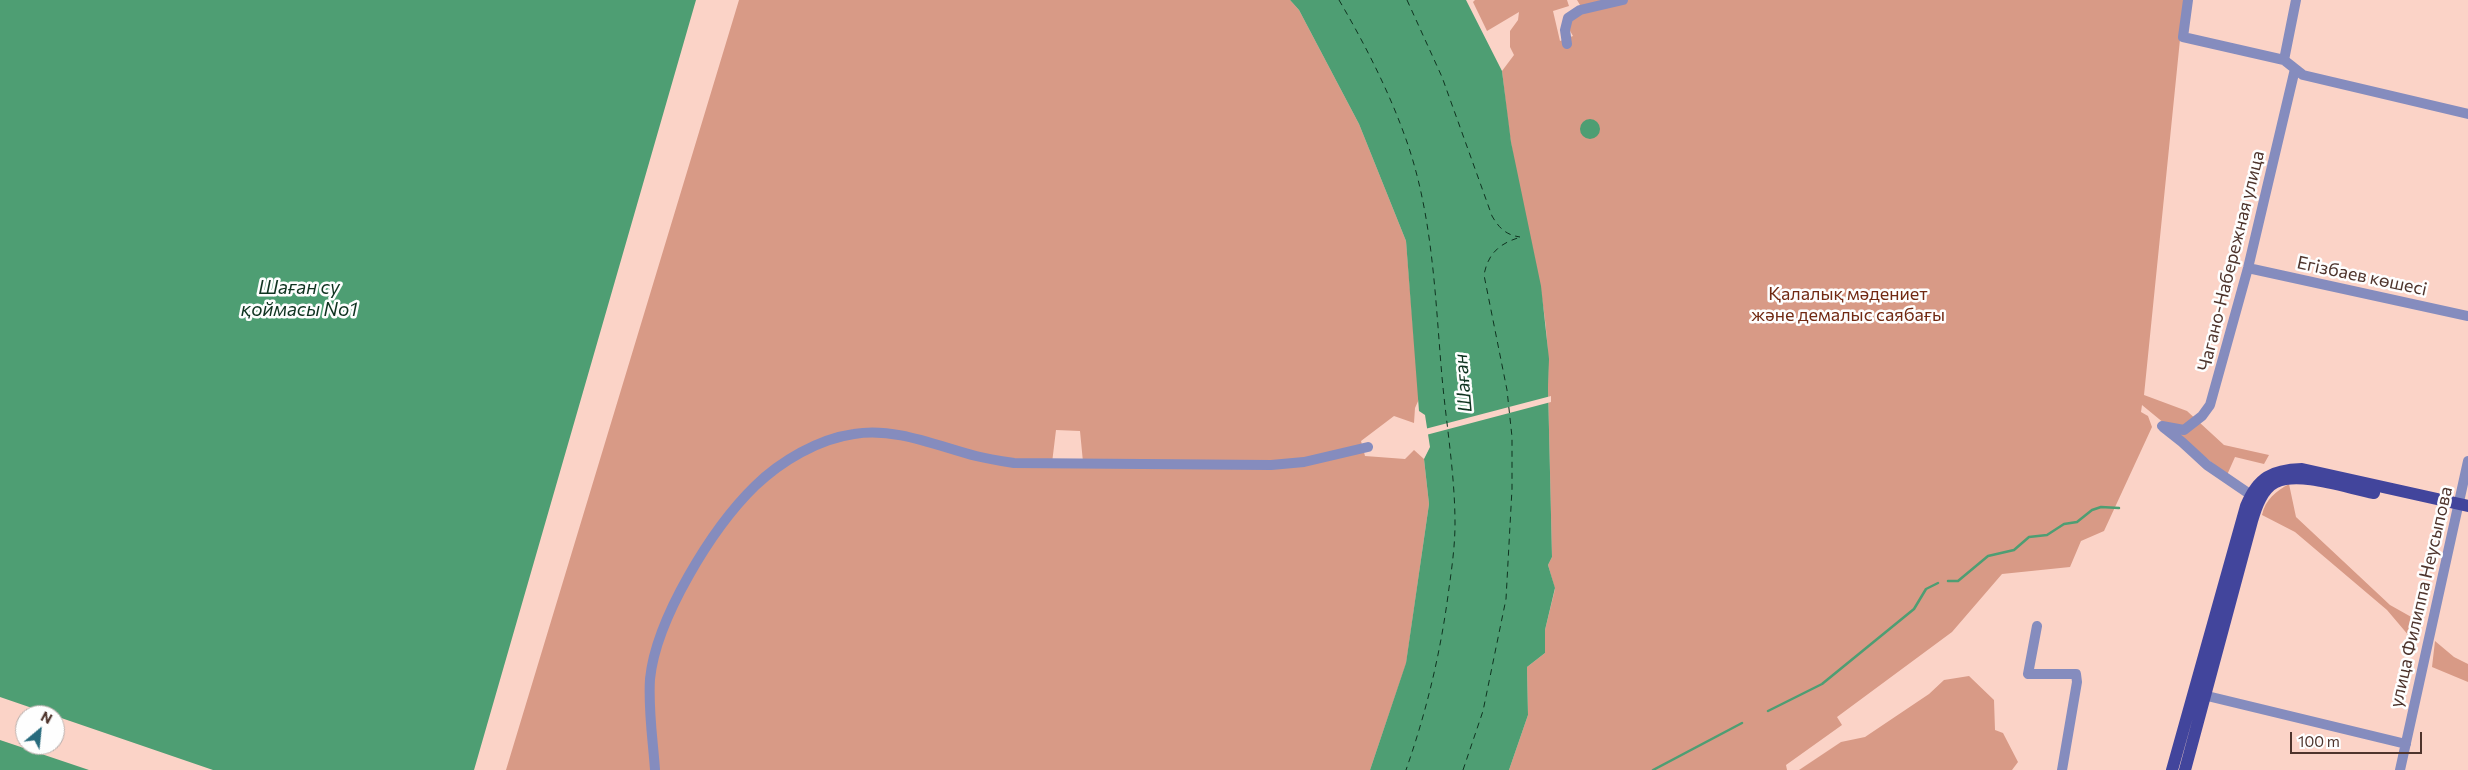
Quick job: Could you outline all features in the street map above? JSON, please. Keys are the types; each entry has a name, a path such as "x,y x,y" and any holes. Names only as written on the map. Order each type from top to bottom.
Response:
{"main road":[{"path":"2184,770 2199,694 2251,495 2266,476 2284,470 2302,468 2463,508"},
{"path":"2172,770 2215,654 2257,505 2274,483 2296,477 2463,508"}],"street":[{"path":"1567,44 1565,30 1568,18 1580,10 1623,0"},
{"path":"2188,0 2183,37 2284,60 2304,75 2468,114"},
{"path":"2284,60 2296,0"},
{"name":"Чагано-Набережная улица","path":"2251,495 2207,465 2162,426 2184,430 2202,416 2210,405 2248,268 2295,68"},
{"name":"Егізбаев көшесі","path":"2248,268 2468,316"},
{"path":"655,770 651,734 650,680 662,628 678,594 736,506 779,467 808,450 836,438 856,433 880,433 918,440 978,457 1014,463 1239,465 1304,462 1368,447"},
{"name":"улица Филиппа Неусыпова","path":"2400,770 2413,707 2463,508 2468,461"},
{"path":"2037,626 2028,674 2076,674 2077,682 2062,770"},
{"path":"2199,694 2406,744"}],"green space":[{"path":"739,0 1290,0 1299,10 1359,124 1406,241 1419,399 1415,408 1414,423 1394,416 1361,441 1365,456 1405,459 1414,450 1424,459 1429,504 1406,664 1370,770 506,770","holes":["1056,430 1080,431 1083,462 1052,463"]},
{"name":"Қалалық мәдениет және демалыс саябағы","path":"1475,0 1567,0 1569,6 1553,11 1560,41 1573,36 1569,29 1571,18 1583,10 1577,0 2184,0 2144,395 2187,411 2224,445 2269,455 2264,464 2235,457 2227,475 2142,405 2141,412 2148,416 2152,427 2104,531 2081,541 2070,567 2002,574 1952,632 1837,717 1842,725 1786,765 1787,770 1509,770 1528,715 1527,667 1545,653 1545,630 1555,589 1548,565 1552,557 1548,356 1546,325 1536,264 1516,173 1502,71 1514,55 1510,47 1510,31 1518,20 1519,12 1487,31 1473,2"},
{"path":"2289,484 2296,517 2390,605 2422,623 2415,643 2387,610 2295,532 2262,515 2272,496"},
{"path":"2435,641 2454,657 2468,664 2468,682 2432,667"},
{"path":"1969,676 1994,700 1995,730 2003,733 2018,762 2012,770 1799,770 1841,742 1865,737 1929,694 1944,680"}],"water":[{"name":"Шаған су қоймасы No1","path":"0,0 696,0 474,770 213,770 65,719 65,705 23,705 0,697"},
{"name":"Шаған","path":"1290,0 1466,0 1502,71 1511,142 1541,286 1549,359 1552,557 1548,565 1555,588 1545,630 1545,653 1527,667 1528,715 1509,770 1370,770 1406,663 1429,504 1424,459 1430,447 1425,415 1419,411 1406,241 1359,124 1299,10"},
{"path":"1590,119 1597,122 1600,129 1597,136 1590,139 1583,136 1580,129 1583,122"},
{"path":"0,740 15,745 15,755 44,755 89,770 0,770"}],"pier":[{"path":"1551,396 1551,402 1426,435 1425,429"}],"waterway":[{"path":"1948,581 1958,581 1988,556 2014,550 2029,537 2047,535 2064,524 2077,522 2092,510 2101,507 2119,508"},
{"path":"1768,711 1822,684 1914,609 1926,589 1938,583"},
{"path":"1653,770 1742,723"}],"ferry route":[{"path":"1339,0 1369,54 1386,91 1402,129 1417,174 1428,228 1453,484 1455,524 1446,611 1432,680 1406,770"},
{"path":"1407,0 1442,77 1492,216 1503,230 1511,235 1520,237"},
{"path":"1463,770 1483,711 1506,599 1512,489 1512,437 1507,390 1484,275 1486,267 1496,250 1507,242 1521,237"}]}
